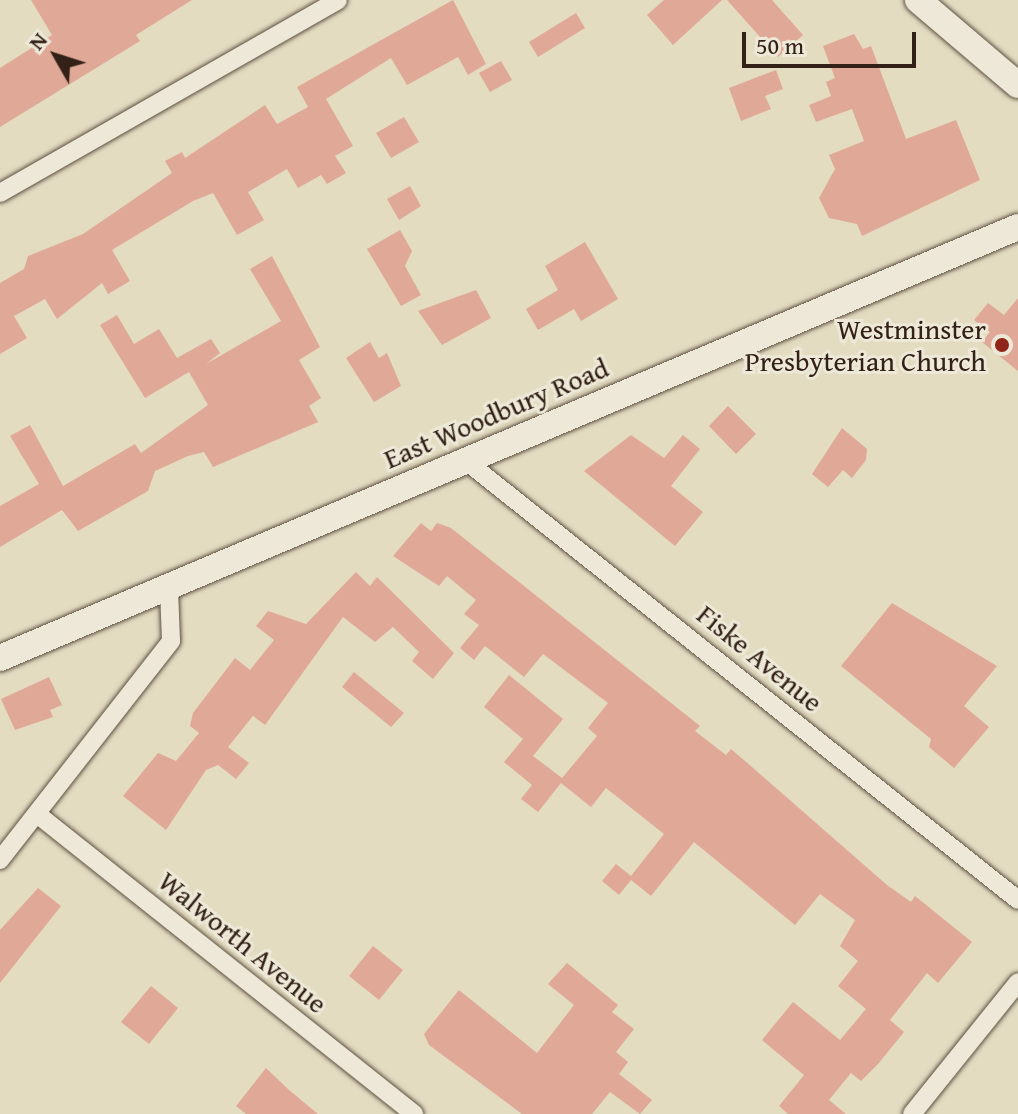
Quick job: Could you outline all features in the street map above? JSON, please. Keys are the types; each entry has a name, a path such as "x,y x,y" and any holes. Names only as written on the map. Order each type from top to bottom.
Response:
{"main road":[{"path":"918,0 1018,85"},
{"name":"East Woodbury Road","path":"0,658 1018,227"}],"street":[{"path":"0,193 338,0"},
{"name":"Fiske Avenue","path":"466,461 1018,900"},
{"path":"0,860 171,641 169,589"},
{"name":"Walworth Avenue","path":"37,814 414,1114"},
{"path":"912,1114 1018,982"}],"building":[{"path":"31,0 192,0 136,35 140,41 0,127 0,68 52,35"},
{"path":"453,0 486,64 468,75 458,57 407,85 391,58 326,99 353,146 335,156 346,173 327,184 321,175 298,188 287,169 248,192 264,220 237,235 213,193 193,201 112,250 130,281 108,294 102,283 57,319 45,299 14,316 27,338 0,354 0,283 24,269 28,256 83,234 172,173 165,161 182,152 185,158 265,105 277,124 308,107 297,87"},
{"path":"664,0 722,0 673,45 647,15"},
{"path":"727,0 772,0 803,35 778,57"},
{"path":"576,13 585,28 538,57 529,42"},
{"path":"854,34 863,49 871,46 906,139 956,120 980,180 862,236 857,224 829,218 819,198 835,169 829,155 864,141 852,109 816,122 809,105 831,96 826,82 835,78 823,46"},
{"path":"501,61 512,80 490,92 479,73"},
{"path":"776,70 783,89 765,96 771,109 741,121 729,88"},
{"path":"404,117 419,142 391,158 376,133"},
{"path":"410,186 421,206 399,220 387,199"},
{"path":"400,230 412,251 405,266 421,295 401,306 367,249"},
{"path":"585,242 618,299 581,321 574,309 538,330 526,309 558,290 545,266"},
{"path":"272,256 320,347 299,360 321,398 309,406 318,422 213,467 204,452 188,456 155,471 148,491 78,531 62,510 0,547 0,506 39,484 10,436 30,425 63,486 135,444 141,453 208,405 189,372 145,398 100,325 117,315 134,344 159,329 177,358 211,339 220,353 206,364 281,321 250,269"},
{"path":"476,290 491,318 442,345 418,311"},
{"name":"Westminster Presbyterian Church","path":"1018,298 1018,371 982,342 990,332 974,320 988,303 1004,315"},
{"path":"370,342 379,358 387,353 401,386 374,402 346,358"},
{"path":"728,406 756,434 736,454 709,426"},
{"path":"842,428 867,449 866,460 852,478 843,470 828,487 812,474"},
{"path":"631,435 664,458 683,435 700,449 671,486 703,512 675,546 584,471"},
{"path":"421,523 431,531 437,523 451,528 700,726 695,731 726,755 731,749 887,885 911,902 915,896 972,942 938,983 927,973 890,1020 904,1032 861,1081 851,1073 829,1100 846,1114 788,1114 779,1106 804,1075 762,1040 793,1002 840,1040 866,1009 838,986 858,961 840,946 855,920 820,894 795,925 694,842 651,896 631,880 619,895 602,881 616,864 631,876 664,834 606,788 591,807 561,783 538,812 521,799 532,785 504,762 523,739 484,707 509,675 563,719 533,756 562,778 597,736 588,728 608,703 543,654 524,677 485,646 474,660 460,648 479,625 464,614 476,600 447,576 439,586 393,556"},
{"path":"356,572 370,586 377,577 454,653 433,679 412,661 419,652 393,627 375,642 343,617 265,725 253,716 228,747 249,763 236,779 218,765 206,770 166,830 123,796 158,753 176,761 199,733 190,726 193,713 235,658 250,670 274,640 256,626 268,611 306,624"},
{"path":"892,603 997,666 964,706 989,727 954,768 929,747 931,739 841,666"},
{"path":"354,672 404,713 391,727 342,687"},
{"path":"49,677 62,705 50,710 53,717 15,730 1,699"},
{"path":"38,888 61,906 0,983 0,930"},
{"path":"373,946 403,970 379,1000 349,976"},
{"path":"567,963 618,1005 612,1012 634,1029 616,1052 628,1062 619,1074 652,1100 640,1114 610,1092 592,1114 522,1114 429,1045 424,1034 459,990 537,1053 574,1005 548,984"},
{"path":"151,986 178,1008 149,1044 121,1022"},
{"path":"266,1068 318,1114 246,1114 236,1106"}],"place":[{"name":"Westminster Presbyterian Church","path":"1002,345"}]}
